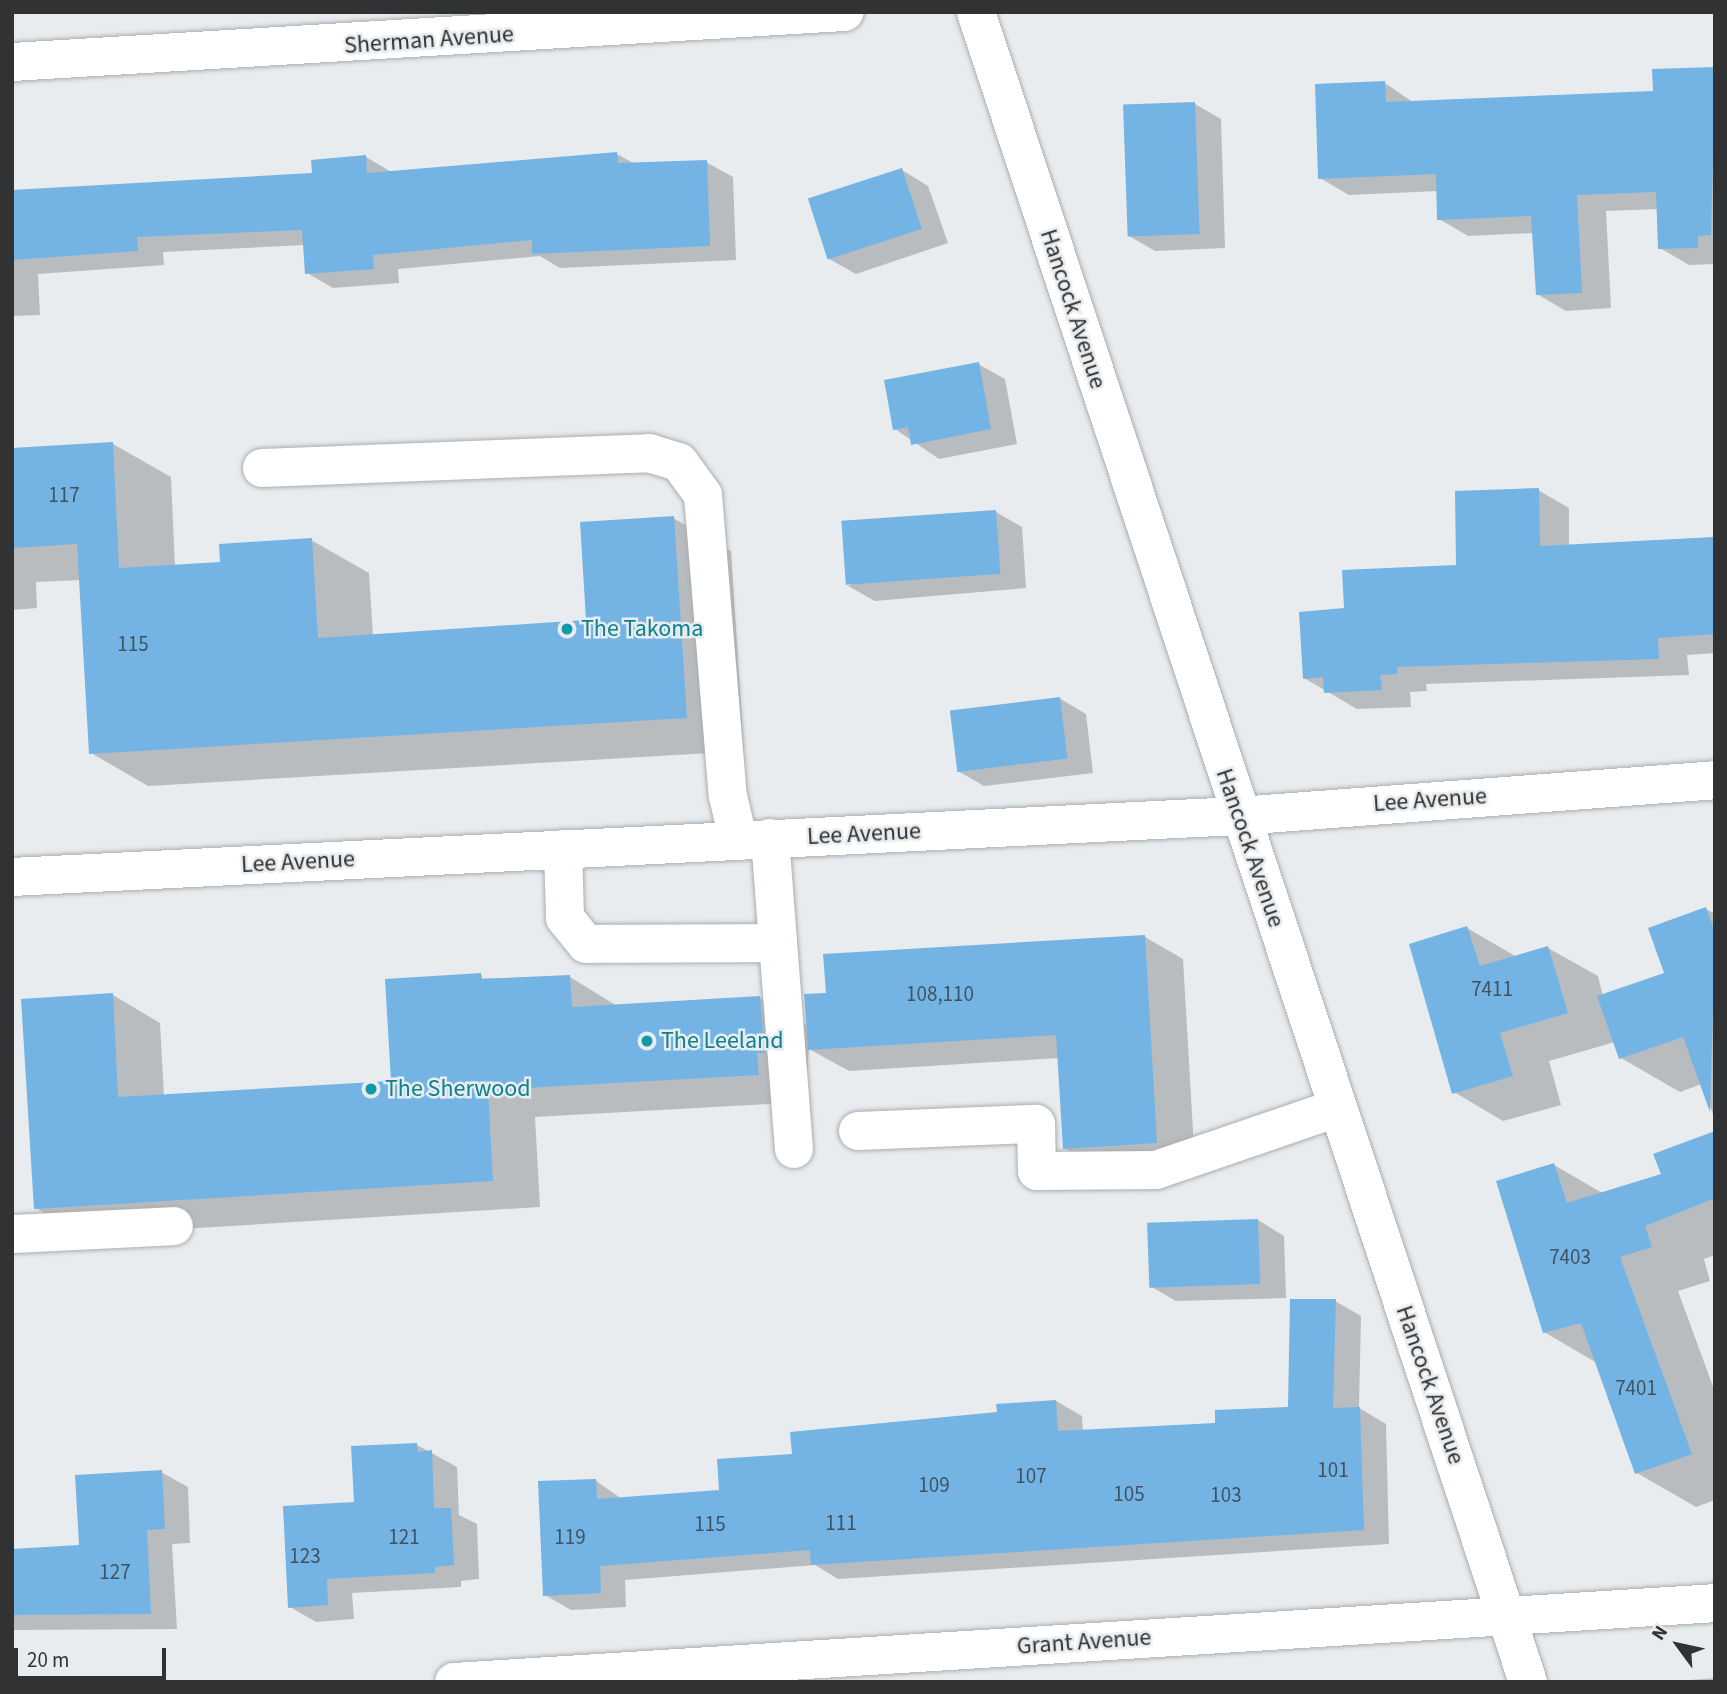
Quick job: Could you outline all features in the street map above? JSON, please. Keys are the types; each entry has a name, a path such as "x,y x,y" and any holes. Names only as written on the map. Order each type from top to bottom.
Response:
{"street":[{"name":"Sherman Avenue","path":"12,62 845,12"},
{"name":"Hancock Avenue","path":"976,12 1238,816 1508,1615 1528,1682"},
{"path":"262,468 649,453 679,462 703,495 728,796 754,839 778,943 794,1149"},
{"name":"Lee Avenue","path":"12,877 1238,816 1715,780"},
{"path":"563,849 565,918 586,944 778,943"},
{"path":"858,1131 1037,1124 1037,1171 1156,1170 1337,1108"},
{"path":"12,1234 174,1226"},
{"name":"Grant Avenue","path":"454,1682 1715,1603"}],"building":[{"path":"1715,67 1711,235 1698,236 1698,248 1658,249 1656,192 1577,195 1582,293 1536,295 1531,216 1437,220 1436,174 1318,179 1315,84 1385,81 1386,102 1653,91 1652,69"},
{"path":"1195,102 1200,234 1128,236 1123,105"},
{"path":"617,152 618,163 707,160 710,246 532,254 532,240 373,255 374,269 305,274 302,230 137,237 138,251 12,260 12,190 312,173 311,160 366,155 367,173"},
{"path":"902,168 922,229 828,259 808,199"},
{"path":"979,362 991,429 911,445 908,427 893,430 884,380"},
{"name":"The Takoma","path":"113,442 119,568 220,562 219,544 312,538 318,638 586,620 580,522 674,516 687,718 89,754 77,544 12,548 12,448"},
{"path":"1539,488 1540,546 1715,537 1715,634 1658,638 1659,659 1397,667 1397,674 1380,675 1382,690 1324,693 1323,677 1303,679 1299,612 1344,608 1342,570 1456,565 1455,491"},
{"path":"996,510 1000,574 846,585 841,521"},
{"path":"1060,697 1068,759 957,772 950,711"},
{"path":"1706,907 1715,933 1710,1112 1683,1037 1619,1059 1597,996 1664,973 1648,928"},
{"path":"1467,926 1480,966 1548,946 1568,1013 1500,1033 1513,1076 1452,1094 1409,944"},
{"path":"1145,935 1157,1143 1063,1149 1056,1035 808,1050 804,994 826,993 823,954"},
{"name":"The Sherwood","path":"481,973 482,979 570,975 572,1007 760,996 765,1053 757,1053 759,1075 488,1090 493,1181 34,1209 21,999 113,993 118,1097 391,1081 385,979"},
{"path":"1715,1131 1715,1198 1645,1226 1652,1247 1620,1257 1692,1454 1635,1474 1581,1323 1543,1333 1496,1181 1554,1163 1567,1203 1661,1174 1653,1154"},
{"path":"1258,1219 1260,1284 1149,1288 1147,1223"},
{"path":"1290,1299 1336,1299 1333,1408 1360,1407 1364,1530 811,1565 810,1550 600,1566 601,1593 543,1596 538,1481 596,1479 597,1499 719,1490 717,1459 792,1454 790,1432 997,1412 996,1404 1056,1400 1058,1431 1215,1423 1215,1410 1288,1407"},
{"path":"417,1443 418,1452 432,1450 434,1508 451,1508 454,1565 435,1567 435,1573 327,1579 328,1605 288,1608 283,1506 354,1502 351,1446"},
{"path":"162,1470 165,1529 147,1530 151,1614 12,1615 12,1549 79,1545 75,1475"}],"place":[{"name":"The Takoma","path":"567,629"},
{"name":"The Leeland","path":"647,1041"},
{"name":"The Sherwood","path":"371,1089"}]}
